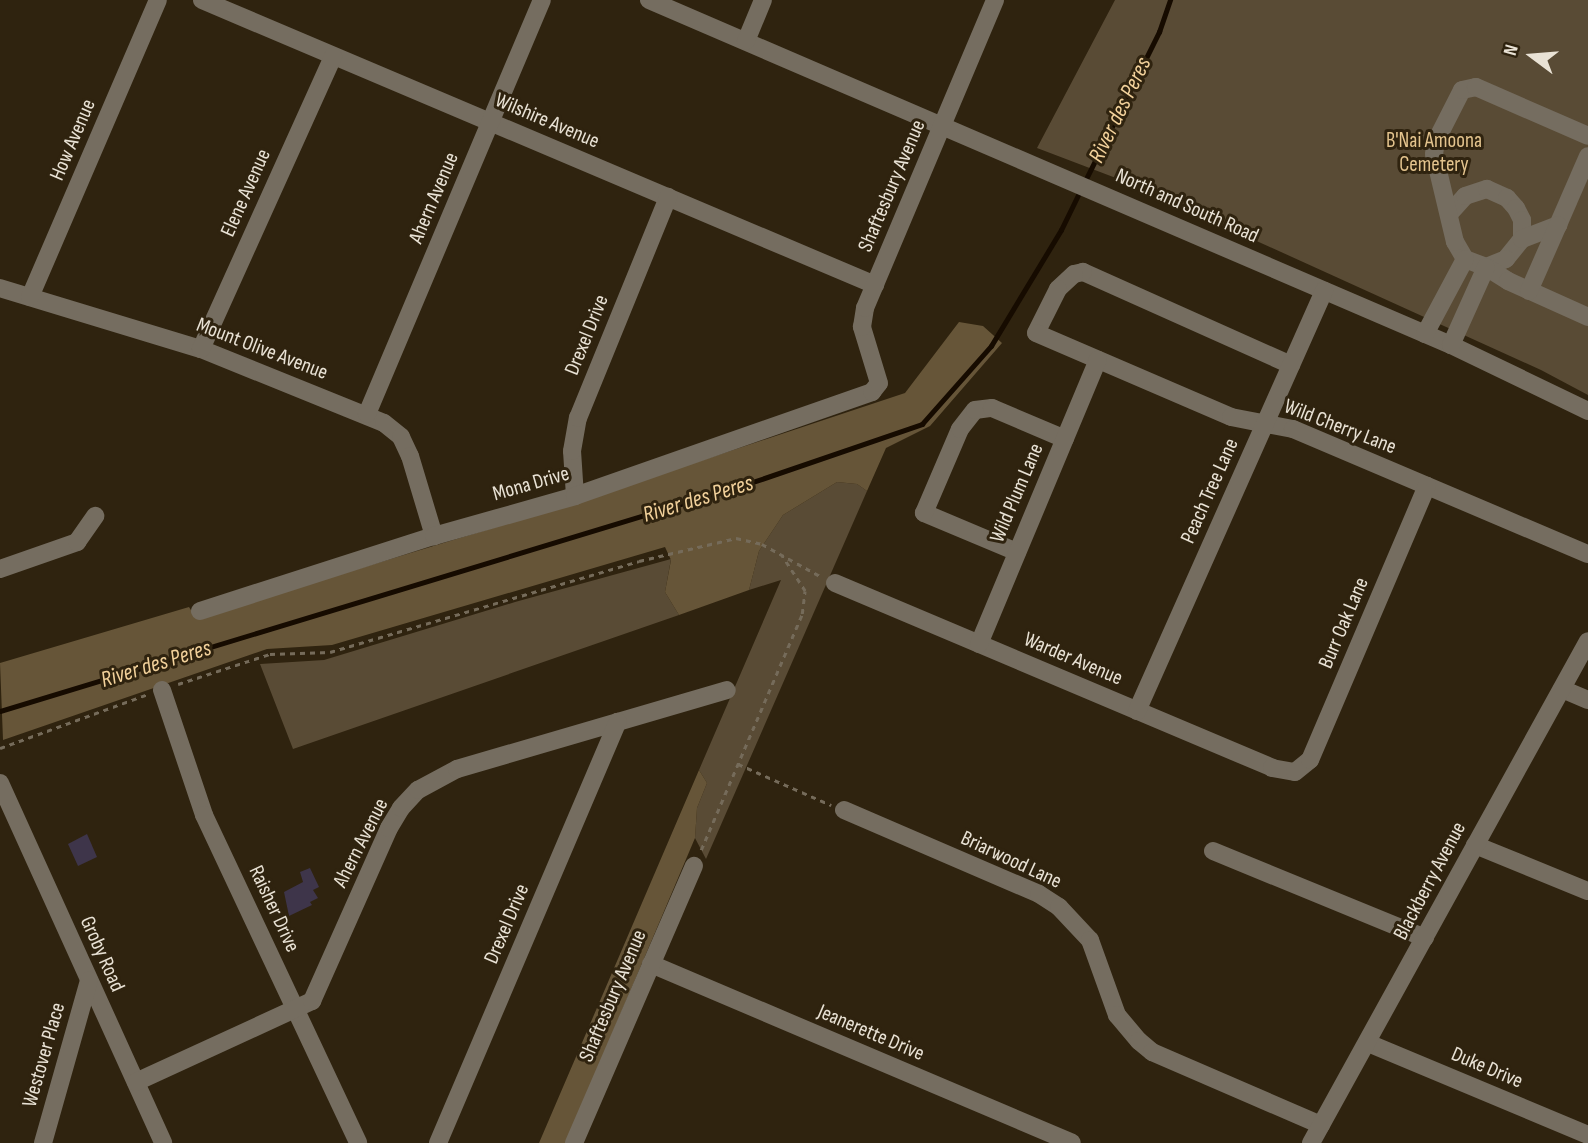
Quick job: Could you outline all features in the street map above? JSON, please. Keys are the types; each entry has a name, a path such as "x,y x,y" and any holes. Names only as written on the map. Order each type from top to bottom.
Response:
{"street":[{"name":"How Avenue","path":"30,297 158,0"},
{"name":"Wilshire Avenue","path":"202,0 875,285"},
{"name":"Ahern Avenue","path":"367,414 542,0"},
{"name":"North and South Road","path":"649,0 1451,345 1588,411"},
{"path":"746,41 763,0"},
{"name":"Shaftesbury Avenue","path":"872,392 878,383 863,327 865,308 995,0"},
{"name":"Elene Avenue","path":"201,349 333,55"},
{"path":"1588,136 1476,87 1462,90 1437,141 1434,154 1434,164 1455,242 1465,259 1588,317"},
{"path":"1529,291 1588,156"},
{"path":"1449,214 1465,196 1487,189 1507,198 1516,208 1522,220 1522,239"},
{"name":"Drexel Drive","path":"576,496 572,451 578,418 668,197"},
{"path":"1451,345 1486,267 1506,259 1522,239 1558,225"},
{"path":"1425,334 1465,259"},
{"name":"Wild Cherry Lane","path":"1291,365 1083,272 1074,274 1058,289 1036,333 1231,417 1293,429 1588,554"},
{"name":"Mount Olive Avenue","path":"0,288 201,349 367,414 401,437 421,486 434,536"},
{"name":"Peach Tree Lane","path":"1137,711 1324,290"},
{"name":"Wild Plum Lane","path":"979,644 1098,360"},
{"name":"Mona Drive","path":"200,611 434,536 576,496 872,392"},
{"path":"1017,552 924,513 960,429 975,410 992,408 1065,439"},
{"name":"Burr Oak Lane","path":"1295,772 1310,760 1427,486"},
{"path":"0,569 77,542 95,516"},
{"name":"Warder Avenue","path":"835,583 1272,768 1295,772"},
{"name":"Blackberry Avenue","path":"1311,1143 1588,641"},
{"path":"1562,689 1588,700"},
{"name":"Raisher Drive","path":"162,690 204,816 358,1143"},
{"name":"Ahern Avenue","path":"136,1082 312,1001 389,828 401,808 418,790 457,769 727,690"},
{"name":"Drexel Drive","path":"438,1143 618,722"},
{"name":"Groby Road","path":"0,783 163,1143"},
{"name":"Briarwood Lane","path":"844,810 1039,894 1059,907 1090,940 1117,1015 1152,1052 1321,1125"},
{"path":"1475,845 1588,891"},
{"path":"1213,851 1425,938"},
{"name":"Shaftesbury Avenue","path":"574,1143 694,866"},
{"name":"Jeanerette Drive","path":"652,964 1072,1143"},
{"name":"Westover Place","path":"43,1143 89,980"},
{"name":"Duke Drive","path":"1368,1043 1588,1135"}],"path":[{"path":"0,748 270,654 330,652 708,542 736,538 762,544 835,583"},
{"path":"694,866 804,606 804,591 782,555"},
{"path":"738,764 844,810"}],"green space":[{"name":"B'Nai Amoona Cemetery","path":"1115,0 1588,0 1588,395 1541,370 1129,183 1037,148"},
{"path":"837,482 857,484 867,491 706,859 695,838 697,808 707,783 699,770 781,580 749,590 759,551 783,515"},
{"path":"671,559 665,592 679,615 293,749 260,664 324,660 515,602"}],"shaded area":[{"path":"959,322 983,326 1002,343 930,426 886,448 867,491 857,484 837,482 783,515 759,551 749,590 679,615 665,592 671,560 665,547 332,645 267,649 3,740 0,663 189,607 196,618 552,510 905,393"},
{"path":"699,770 707,783 697,808 695,838 566,1143 539,1143"}],"building":[{"path":"87,834 97,857 78,866 68,844"},
{"path":"310,868 319,887 313,890 318,898 310,902 312,905 289,916 284,892 303,882 300,872"}],"waterway":[{"name":"River des Peres","path":"1084,183 1159,32 1170,0"},
{"name":"River des Peres","path":"0,711 750,483 922,424 991,346 1061,230 1080,191"}]}
